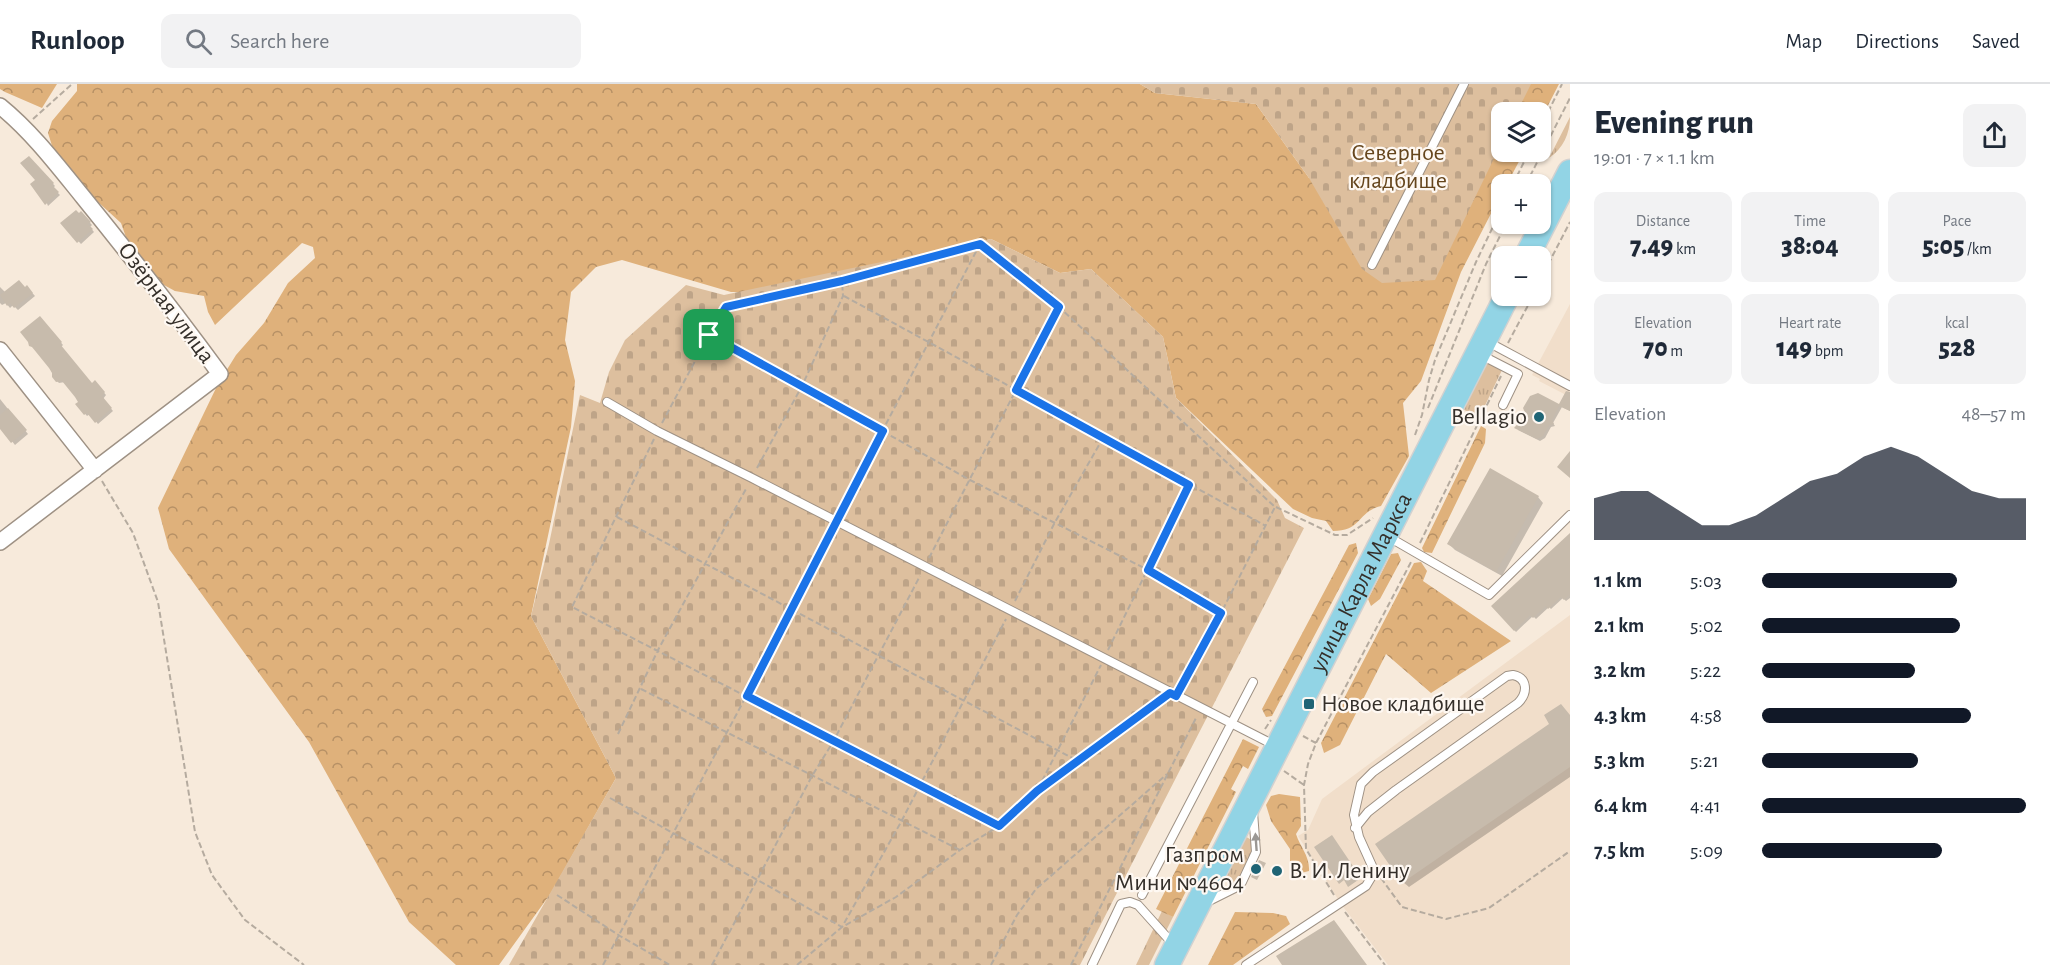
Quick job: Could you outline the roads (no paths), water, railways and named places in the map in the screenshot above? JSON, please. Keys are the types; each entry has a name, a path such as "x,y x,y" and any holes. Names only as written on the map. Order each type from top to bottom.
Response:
{"main road":[{"path":"1532,246 1570,172"},
{"name":"улица Карла Маркса","path":"1172,956 1274,755 1382,524 1488,348 1503,306"}],"street":[{"name":"Озёрная улица","path":"0,106 24,126 141,268 220,374 0,542"},
{"path":"0,350 95,470"}],"lane":[{"path":"1372,265 1464,84"},
{"path":"1488,348 1505,367 1518,374 1503,405"},
{"path":"1488,348 1570,386"},
{"path":"607,402 657,431 1230,724 1274,755"},
{"path":"1382,524 1416,552 1489,596 1570,515"},
{"path":"1246,965 1366,886 1372,876 1373,868 1355,828 1354,815 1361,784 1373,772 1507,676 1513,675 1523,680 1526,686 1525,692 1518,703 1396,790 1368,812 1355,828"},
{"path":"1143,895 1253,682"},
{"path":"1092,965 1121,904 1130,902 1138,905 1172,956"}],"place":[{"name":"Bellagio","path":"1539,417"},
{"name":"Новое кладбище","path":"1309,704"},
{"name":"Газпром Мини №4604","path":"1256,869"},
{"name":"В. И. Ленину","path":"1277,871"}],"park label":[{"name":"Северное кладбище","path":"1398,167"}]}
